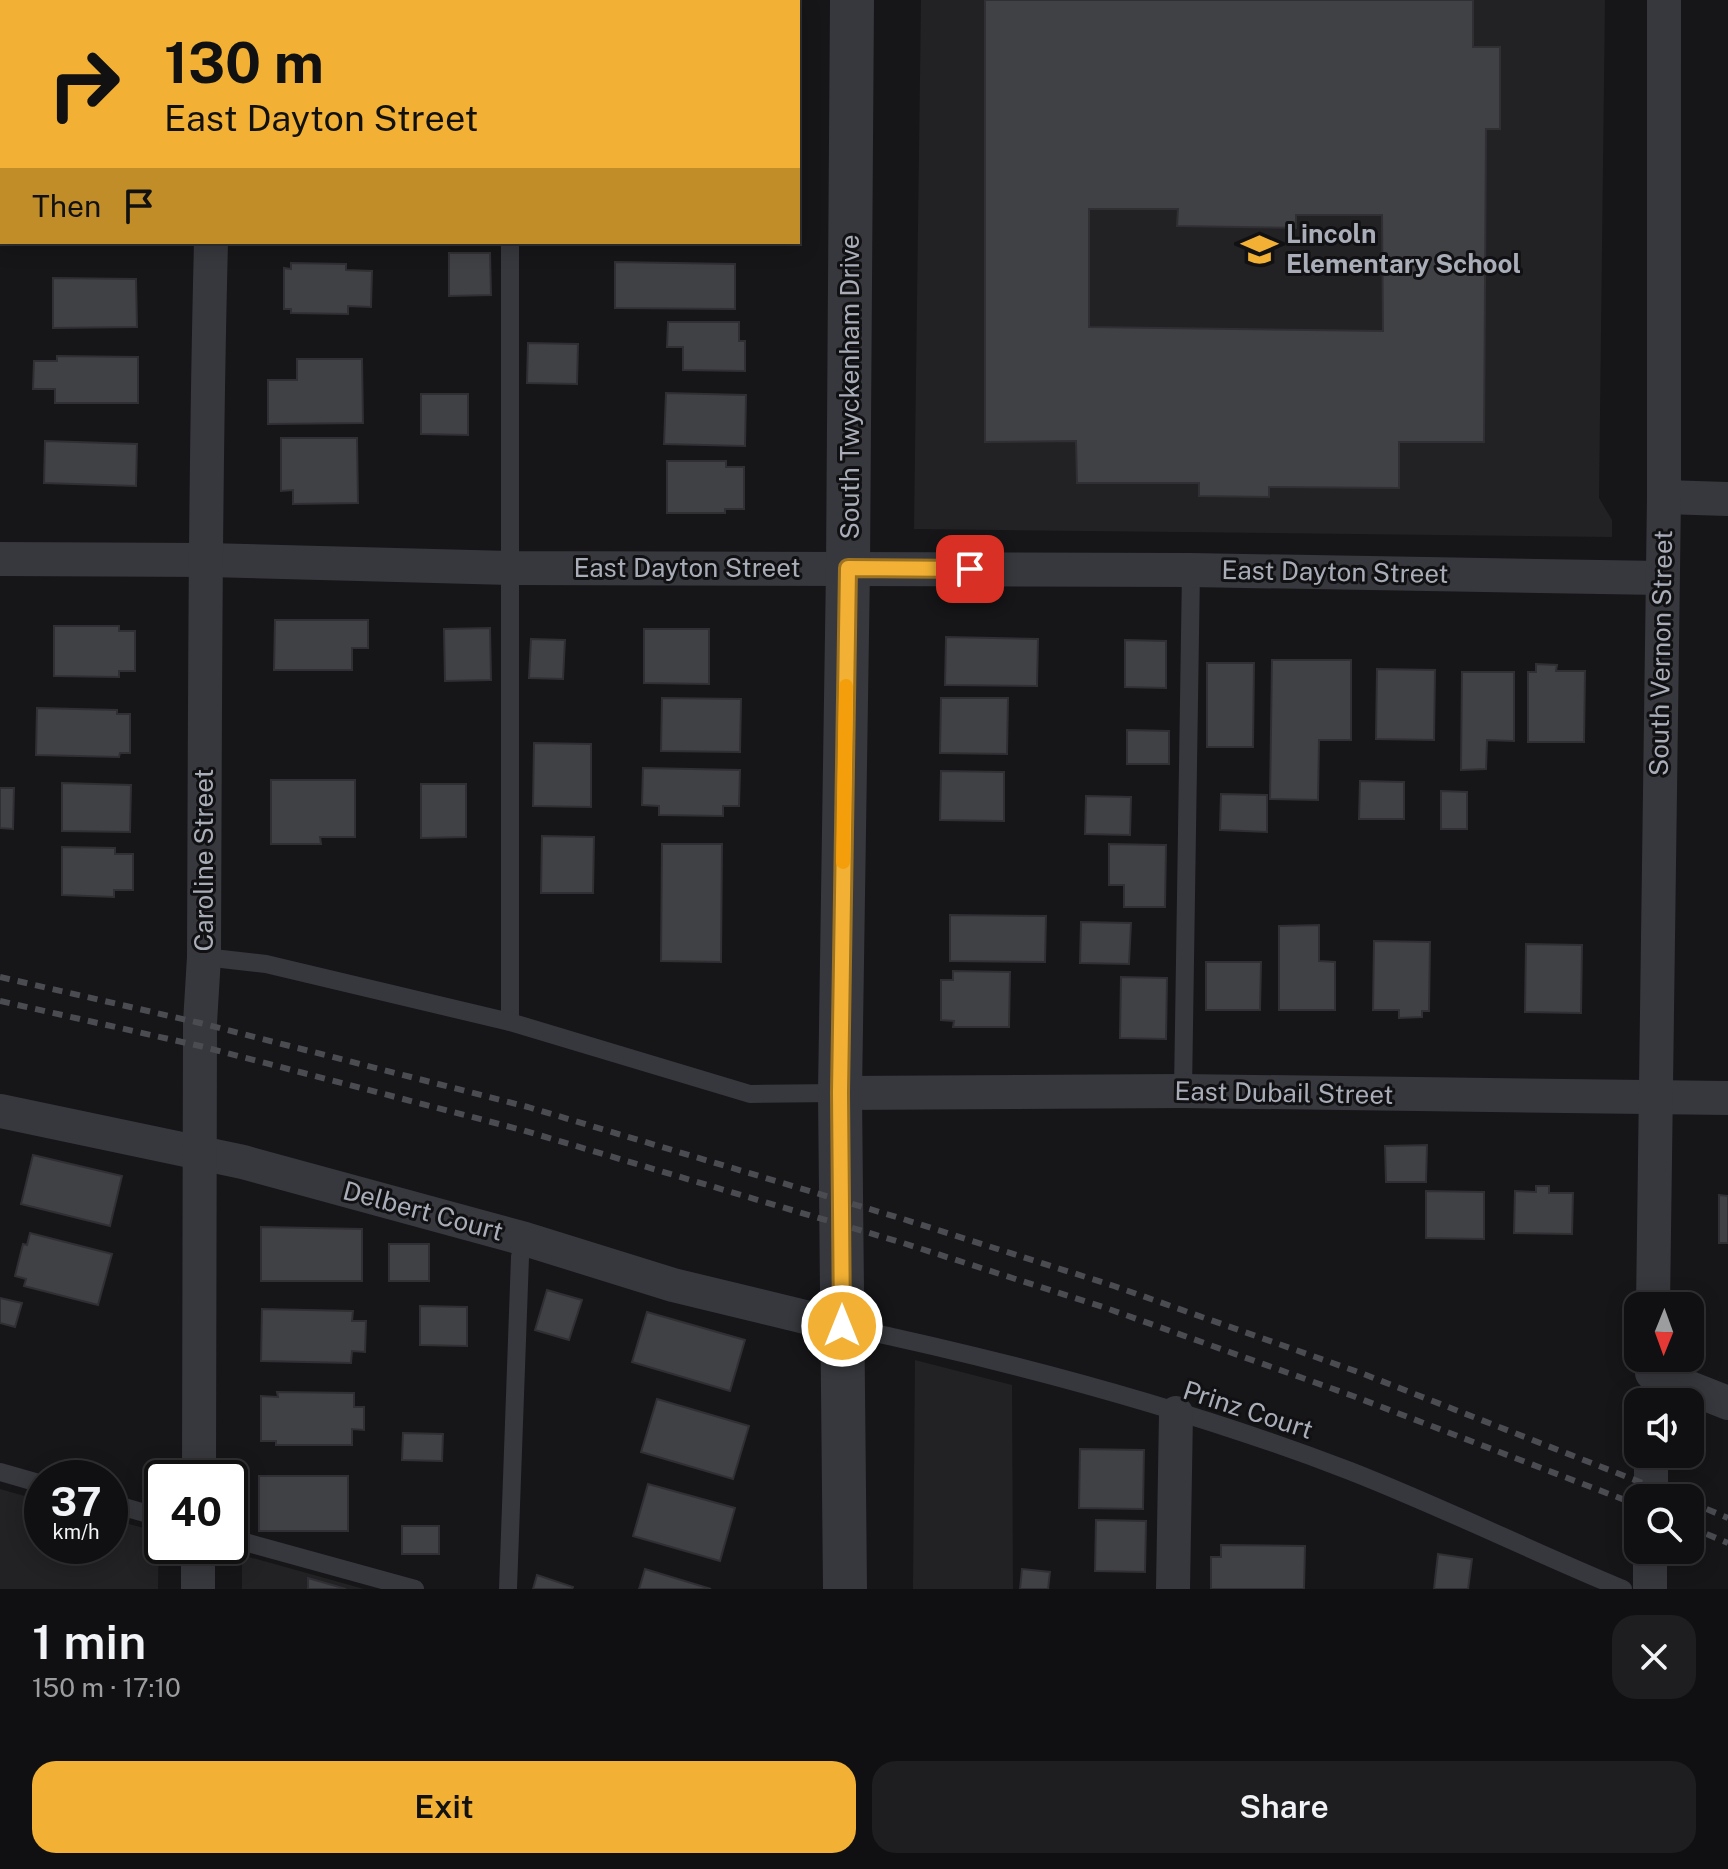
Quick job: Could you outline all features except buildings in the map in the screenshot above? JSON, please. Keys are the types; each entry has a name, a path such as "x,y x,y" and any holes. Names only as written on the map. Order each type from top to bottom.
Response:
{"street":[{"name":"South Twyckenham Drive","path":"845,1589 840,1093 852,0"},
{"name":"South Vernon Street","path":"1653,1292 1664,497 1664,0"},
{"name":"Caroline Street","path":"199,1460 200,1023 204,957 208,560 206,459 211,244"},
{"path":"1664,497 1728,499"},
{"name":"East Dayton Street","path":"0,559 208,560 511,568 1191,570 1661,578"},
{"name":"East Dubail Street","path":"840,1093 1183,1091 1728,1098"},
{"name":"Delbert Court","path":"0,1111 243,1162 525,1239 673,1285 842,1326"},
{"path":"1652,1378 1728,1403"},
{"path":"1173,1589 1176,1413"},
{"path":"198,1564 198,1589"},
{"path":"1650,1564 1650,1589"}],"lane":[{"path":"510,244 510,1022"},
{"path":"1183,1091 1191,570"},
{"path":"204,957 266,964 510,1022 750,1094 840,1093"},
{"path":"508,1589 520,1257 525,1239"},
{"name":"Prinz Court","path":"842,1326 1002,1361 1244,1433 1425,1501 1623,1589"},
{"path":"0,1472 24,1479"},
{"path":"248,1543 415,1589"}],"shaded area":[{"name":"Lincoln Elementary School","path":"921,0 1605,0 1599,498 1612,520 1612,537 914,529"},
{"path":"915,1360 1012,1385 1013,1589 913,1589"},
{"path":"0,1489 24,1496 24,1564 128,1564 128,1524 144,1528 144,1564 158,1564 158,1589 0,1589"},
{"path":"248,1557 364,1589 242,1589 242,1564 248,1564"}],"railway":[{"path":"0,977 200,1023 528,1107 903,1219 1114,1286 1361,1373 1645,1484"},
{"path":"0,1001 200,1046 522,1130 903,1243 1106,1308 1353,1396 1624,1500"},
{"path":"1704,1508 1728,1518"},
{"path":"1704,1533 1728,1543"}],"slow traffic":[{"path":"843,862 846,686"}],"place":[{"name":"Lincoln Elementary School","path":"1260,249"}],"route":[{"path":"842,1326 840,1093 848,568 970,569"}]}
